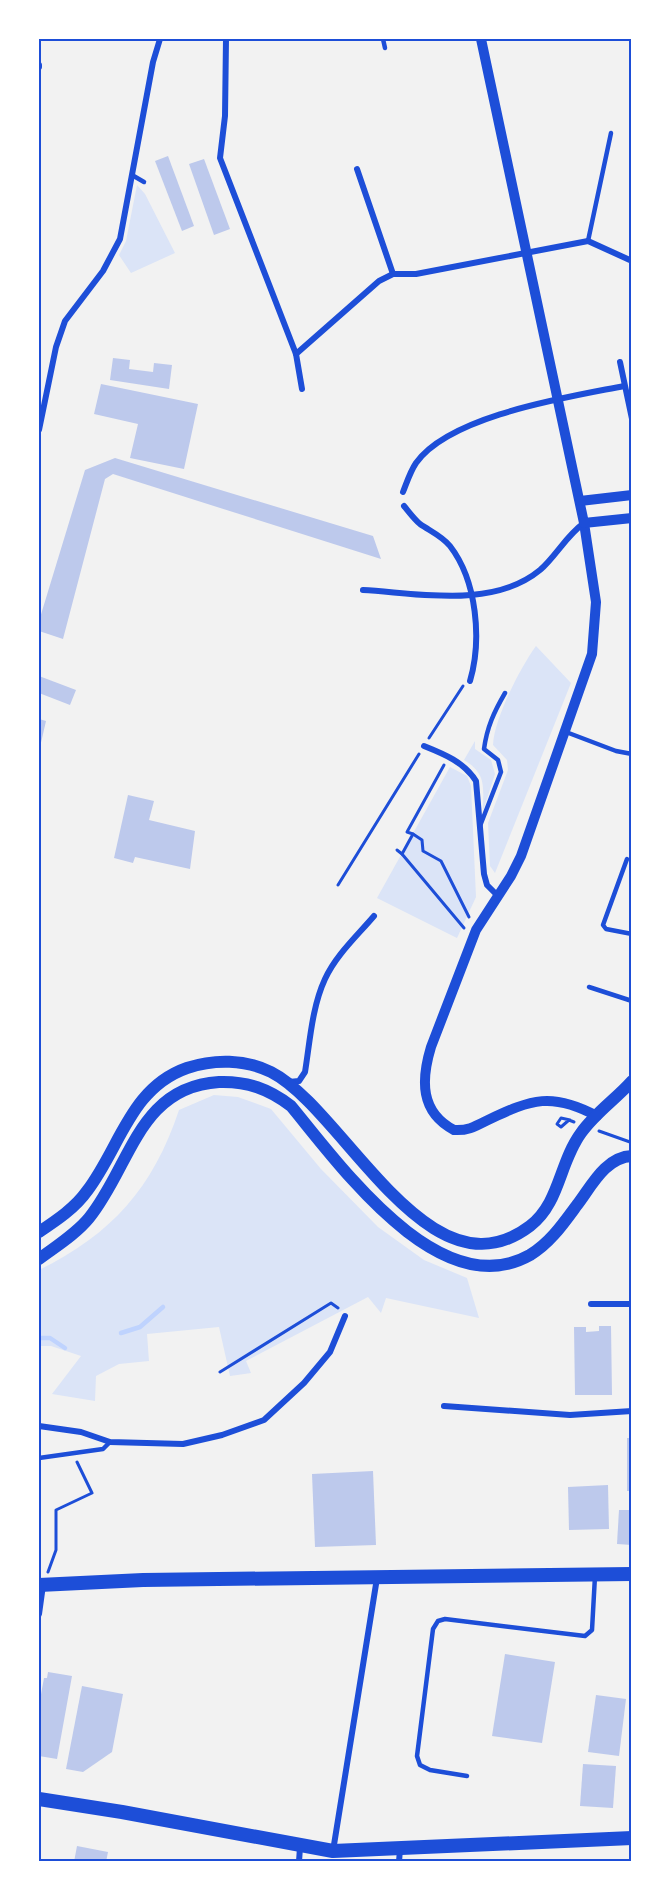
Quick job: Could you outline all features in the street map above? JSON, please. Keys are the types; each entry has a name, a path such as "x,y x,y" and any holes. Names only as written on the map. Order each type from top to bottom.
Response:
{"main road":[{"path":"39,1232 64,1215 87,1192 139,1102 159,1082 187,1068 212,1062 240,1062 270,1071 289,1082 308,1099 402,1204 454,1238 478,1244 502,1241 518,1234 544,1214 553,1199 568,1153 582,1131 632,1081"},
{"path":"39,1259 87,1220 107,1193 148,1116 170,1098 190,1087 237,1081 279,1097 291,1106 352,1180 387,1216 410,1233 451,1257 494,1267 515,1262 532,1254 554,1236 603,1170 616,1160 632,1156"},
{"path":"279,1097 289,1082"},
{"path":"41,1585 143,1580 632,1574"},
{"path":"39,1799 122,1812 300,1847 399,1856 632,1838"}],"street":[{"path":"39,430 56,347 65,321 103,271 120,239 153,62 160,39"},
{"path":"226,39 225,116 220,158 296,354 302,389"},
{"path":"481,39 580,501 596,602 596,629 586,674 520,856 511,876 474,934 425,1065 424,1091 430,1110 454,1130 466,1131 522,1104 540,1099 563,1100 597,1116"},
{"path":"357,169 393,274"},
{"path":"296,354 379,281 393,274 416,274 588,241 632,261"},
{"path":"620,362 632,419"},
{"path":"403,492 417,461 442,441 481,422 557,399 624,386"},
{"path":"580,501 632,495"},
{"path":"404,506 418,523 450,545 471,595 478,636 470,681"},
{"path":"363,590 471,595 505,588 538,572 584,523 632,518"},
{"path":"424,746 449,756 470,771 476,781 484,874 487,885 497,895"},
{"path":"289,1082 299,1081 305,1072 316,1006 325,979 343,951 374,916"},
{"path":"591,1304 632,1304"},
{"path":"39,1426 81,1432 110,1442 183,1444 222,1435 264,1420 304,1383 330,1352 345,1316"},
{"path":"444,1406 570,1415 632,1412"},
{"path":"333,1851 377,1578"},
{"path":"39,1614 41,1585"},
{"path":"298,1862 300,1847"}],"lane":[{"path":"383,39 385,48"},
{"path":"588,241 611,133"},
{"path":"132,175 144,182"},
{"path":"479,828 501,772 498,759 484,749 491,716 505,693"},
{"path":"564,730 616,751 632,754"},
{"path":"627,859 603,925 606,929 632,934"},
{"path":"589,987 632,1001"},
{"path":"39,1458 103,1449 110,1442"},
{"path":"468,1776 430,1770 420,1765 417,1756 433,1629 438,1622 445,1619 585,1636 591,1630 595,1574"}],"path":[{"path":"338,885 461,688 470,681"},
{"path":"449,756 407,832 422,840 423,851 441,861 474,934"},
{"path":"402,854 413,834"},
{"path":"397,850 474,934"},
{"path":"572,1121 561,1118 557,1124 561,1127 569,1120 572,1121"},
{"path":"617,1137 631,1141"},
{"path":"220,1372 331,1303 345,1316"},
{"path":"41,1585 56,1550 56,1510 92,1493 73,1455"}],"shaded area":[{"path":"137,185 145,194 175,253 131,273 119,255 126,241"},
{"path":"536,646 571,683 495,873 490,866 488,823 508,770 507,760 493,745 494,734 509,694"},
{"path":"475,741 475,749 491,760 495,774 483,811 483,788 480,776 464,760"},
{"path":"450,767 467,776 471,786 476,897 457,938 377,898"},
{"path":"214,1095 238,1097 271,1109 321,1169 378,1227 424,1260 467,1278 479,1318 386,1298 381,1313 368,1297 246,1361 251,1373 230,1376 219,1327 147,1334 149,1361 119,1364 96,1376 95,1401 52,1394 81,1356 51,1346 39,1346 39,1270 88,1241 127,1206 156,1163 169,1138 179,1110"}],"building":[{"path":"168,156 194,226 182,231 155,161"},
{"path":"204,159 230,229 214,235 189,164"},
{"path":"113,358 130,360 129,369 153,372 154,363 172,365 169,389 110,380"},
{"path":"101,384 198,404 184,469 130,458 138,424 94,414"},
{"path":"115,458 373,536 381,559 113,474 105,479 63,639 39,631 39,621 85,470"},
{"path":"39,676 76,690 70,705 39,693"},
{"path":"39,719 46,721 40,747 39,747"},
{"path":"128,795 154,801 149,820 195,831 190,869 135,857 133,863 114,858"},
{"path":"599,1326 611,1326 612,1395 575,1395 574,1327 586,1327 586,1332 599,1331"},
{"path":"627,1438 632,1438 632,1491 627,1491"},
{"path":"373,1471 376,1545 315,1547 312,1474"},
{"path":"608,1485 609,1529 569,1530 568,1487"},
{"path":"619,1510 632,1510 632,1545 617,1544"},
{"path":"505,1654 555,1662 542,1743 492,1736"},
{"path":"48,1672 72,1676 57,1759 39,1756 39,1705 44,1678 47,1678"},
{"path":"82,1686 123,1694 112,1752 83,1772 66,1769"},
{"path":"596,1695 626,1699 619,1756 588,1752"},
{"path":"583,1764 616,1766 613,1808 580,1806"},
{"path":"77,1846 108,1852 106,1862 74,1862"}],"waterway":[{"path":"121,1333 140,1327 163,1307"},
{"path":"39,1338 50,1338 65,1348"}]}
